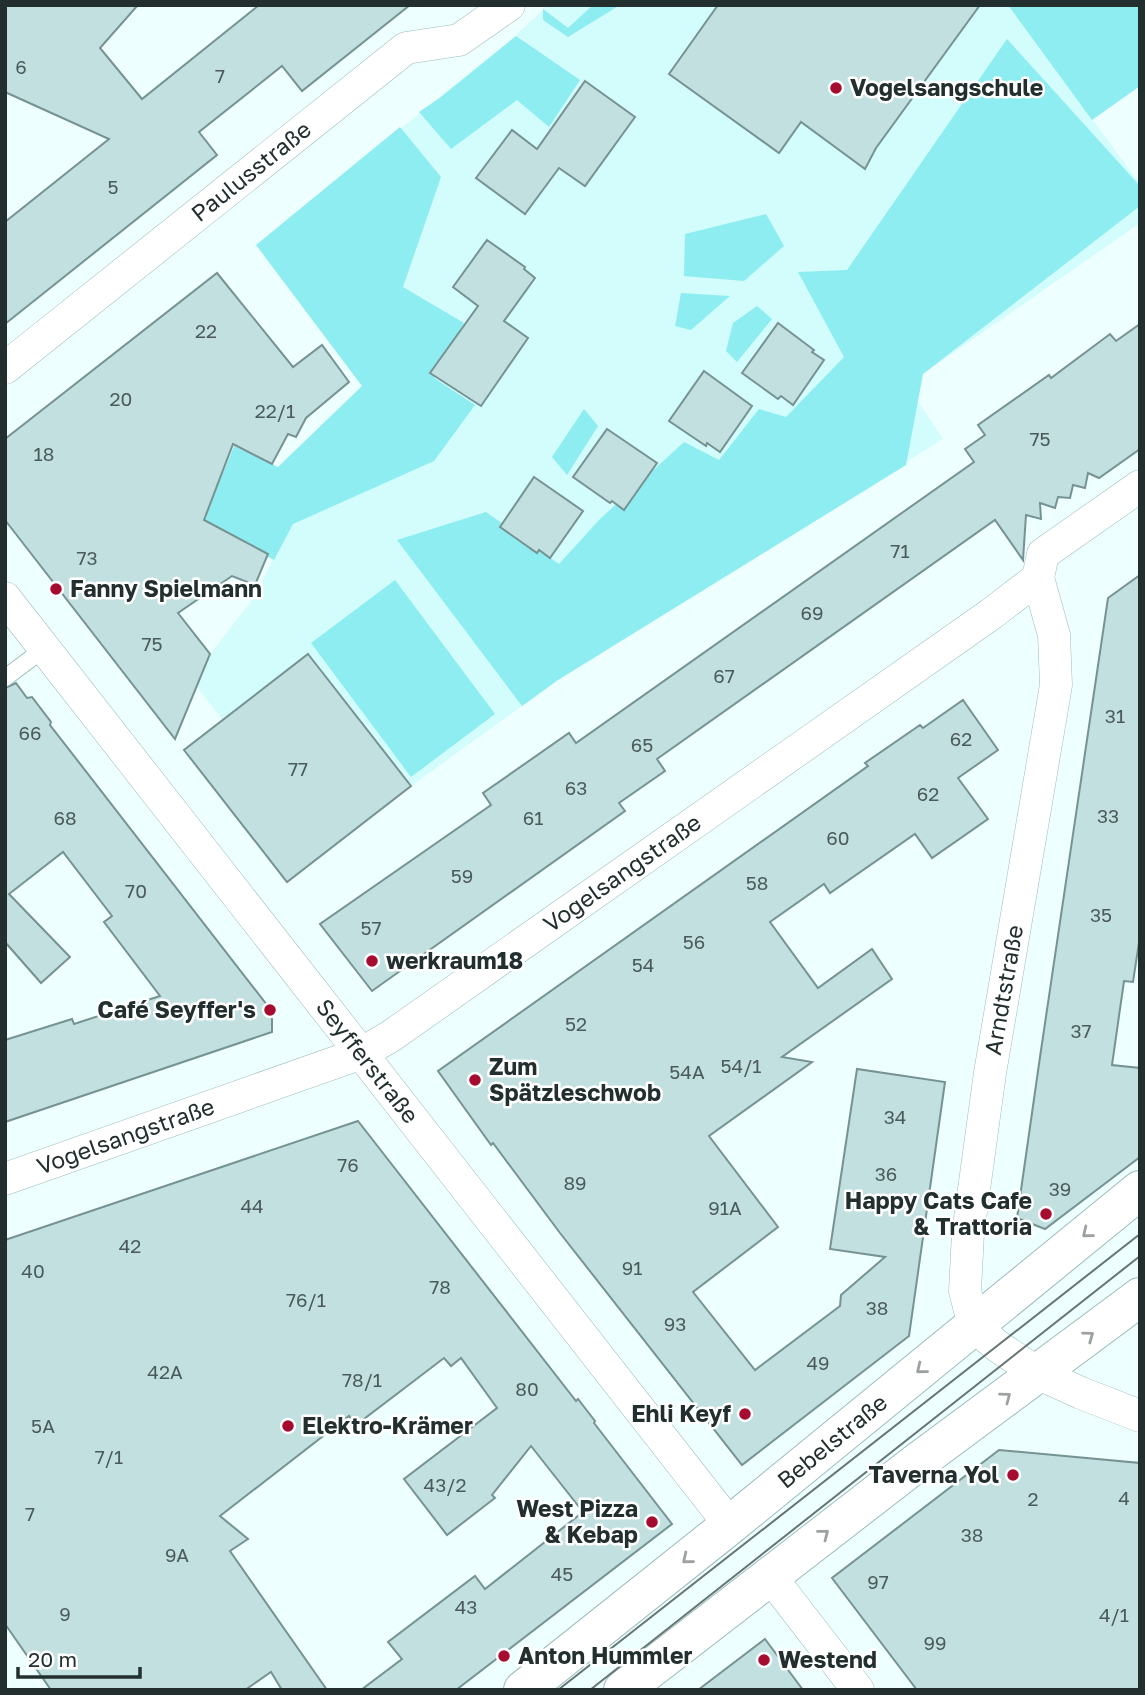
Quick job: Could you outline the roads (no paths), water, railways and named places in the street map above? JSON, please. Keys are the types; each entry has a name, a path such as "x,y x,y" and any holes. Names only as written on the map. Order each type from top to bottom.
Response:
{"street":[{"name":"Paulusstraße","path":"5,368 406,48 459,40 509,5"},
{"name":"Vogelsangstraße","path":"5,1179 362,1054 778,765 1038,578 1043,554 1140,486"},
{"name":"Arndtstraße","path":"974,1326 965,1291 968,1233 990,1073 1056,685 1054,635 1038,578"},
{"name":"Seyfferstraße","path":"5,598 730,1525"},
{"name":"Bebelstraße","path":"523,1690 1140,1191"},
{"path":"623,1690 915,1464 1140,1297"},
{"path":"974,1326 1037,1373 1081,1394 1140,1416"},
{"path":"770,1576 858,1690"}],"lane":[{"path":"5,678 44,648"}],"tram line":[{"path":"558,1690 1140,1234"},
{"path":"590,1690 1140,1256"}],"place":[{"name":"Vogelsangschule","path":"836,88"},
{"name":"Fanny Spielmann","path":"56,589"},
{"name":"werkraum18","path":"372,961"},
{"name":"Café Seyffer's","path":"270,1010"},
{"name":"Zum Spätzleschwob","path":"475,1080"},
{"name":"Happy Cats Cafe & Trattoria","path":"1046,1214"},
{"name":"Ehli Keyf","path":"745,1414"},
{"name":"Elektro-Krämer","path":"288,1426"},
{"name":"Taverna Yol","path":"1013,1475"},
{"name":"West Pizza & Kebap","path":"652,1522"},
{"name":"Anton Hummler","path":"504,1656"},
{"name":"Westend","path":"764,1660"}]}
